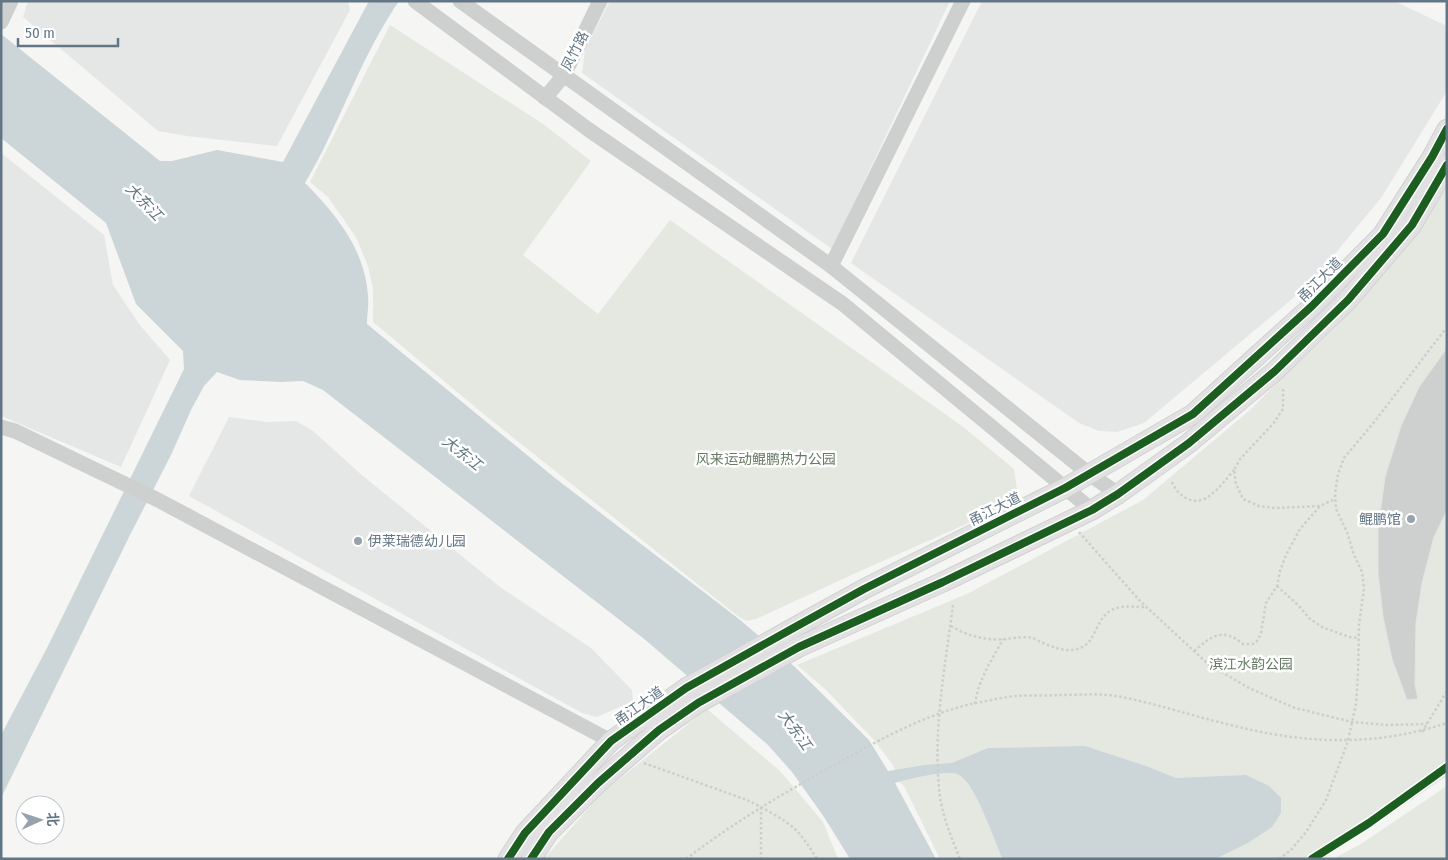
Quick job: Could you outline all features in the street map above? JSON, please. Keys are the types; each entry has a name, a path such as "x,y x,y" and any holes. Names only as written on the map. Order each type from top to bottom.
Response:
{"main road":[{"name":"甬江大道","path":"508,859 525,833 611,741 686,688 788,630 873,585 1065,488 1193,414 1312,306 1383,234 1432,157 1447,129"},
{"path":"531,859 549,832 598,783 659,730 698,703 799,647 943,582 1092,510 1118,494 1189,443 1275,371 1348,300 1412,225 1447,165"}],"street":[{"path":"460,1 831,266 1088,474 1118,494"},
{"name":"凤竹路","path":"545,98 564,75 600,1"},
{"path":"831,266 963,1"},
{"path":"418,4 545,98 843,304 1092,510"},
{"path":"1,427 15,431 158,500 611,741"}],"path":[{"path":"1279,859 1291,850 1306,832 1326,800 1348,741 1356,704 1359,625 1364,588 1362,572 1354,555 1347,532 1336,510 1335,499 1338,474 1344,458 1375,422 1447,327"},
{"path":"1172,482 1175,490 1182,497 1193,500 1205,499 1234,470 1240,459 1283,409 1283,389"},
{"path":"1234,470 1236,484 1243,499 1259,506 1275,508 1320,506 1335,499"},
{"path":"1194,651 1211,637 1223,635 1234,637 1243,644 1253,644 1257,641 1261,633 1266,603 1276,586 1286,555 1300,529 1320,506"},
{"path":"1070,521 1146,607 1208,664 1249,688 1295,708 1352,722 1387,726 1427,724"},
{"path":"1276,586 1322,628 1348,637 1359,638"},
{"path":"953,605 940,713 938,755 940,797 948,828 960,859"},
{"path":"950,626 969,636 1004,639 1033,638 1058,649 1071,650 1082,648 1091,638 1105,614 1120,607 1146,607"},
{"path":"975,704 976,693 984,674 1004,639"},
{"path":"1422,732 1447,690"},
{"path":"686,859 761,807 890,735 940,713 1014,696 1114,696 1148,702 1232,726 1282,736 1319,740 1348,741 1389,737 1422,732 1447,724"},
{"path":"638,761 747,800 761,807 794,828 808,844 817,859"},
{"path":"761,807 761,859"}],"shaded area":[{"path":"28,1 348,1 350,10 277,146 158,131 23,17"},
{"path":"610,1 950,1 832,249 582,73 585,49"},
{"path":"982,1 1394,1 1447,26 1447,91 1381,198 1310,284 1144,423 1117,432 1099,431 1079,423 851,263"},
{"path":"1,153 104,235 113,285 139,324 170,360 121,467 1,416"},
{"name":"伊莱瑞德幼儿园","path":"229,417 269,422 296,421 313,431 363,476 500,587 591,648 632,690 633,701 597,717 582,713 189,496"}],"green space":[{"name":"风来运动鲲鹏热力公园","path":"390,25 543,124 591,161 523,255 598,314 670,220 962,426 1014,469 1017,490 1000,509 756,619 747,621 739,617 486,416 373,322 373,288 368,266 356,237 328,197 310,182"},
{"name":"滨江水韵公园","path":"1447,186 1447,776 1345,845 1321,859 940,859 904,786 898,780 893,765 874,740 825,689 797,665 969,593 1143,500 1249,411 1333,330 1400,250"},
{"path":"707,709 780,771 823,822 838,859 544,859 602,793"},
{"path":"1447,786 1447,859 1333,859 1361,844"}],"water":[{"name":"大东江","path":"369,1 399,1 368,54 325,146 305,183 338,221 355,248 366,279 368,299 367,324 555,478 739,619 795,667 869,740 888,771 952,763 988,748 1085,746 1176,778 1246,775 1269,786 1281,798 1281,813 1272,827 1248,843 1215,859 1003,859 971,787 957,774 945,773 917,777 895,783 936,859 850,859 824,817 792,772 767,744 643,638 323,390 303,381 240,380 217,372 204,386 191,410 171,455 1,798 1,735 48,646 184,369 183,351 136,304 106,223 1,138 1,34 160,161 172,161 217,150 283,162"}],"building":[{"name":"鲲鹏馆","path":"1447,348 1447,510 1434,537 1422,583 1416,623 1415,685 1418,699 1407,700 1392,659 1383,617 1378,573 1378,528 1385,477 1401,426 1419,387"}],"cycle path":[{"path":"508,859 525,833 611,741 686,688 864,589 1065,488 1193,414 1312,306 1383,234 1432,157 1447,129"},
{"path":"531,859 549,832 598,783 659,730 698,703 799,647 943,582 1092,510 1118,494 1189,443 1275,371 1348,300 1412,225 1447,165"},
{"path":"1312,859 1369,823 1447,767"}],"place":[{"name":"鲲鹏馆","path":"1411,519"},
{"name":"伊莱瑞德幼儿园","path":"358,541"}]}
